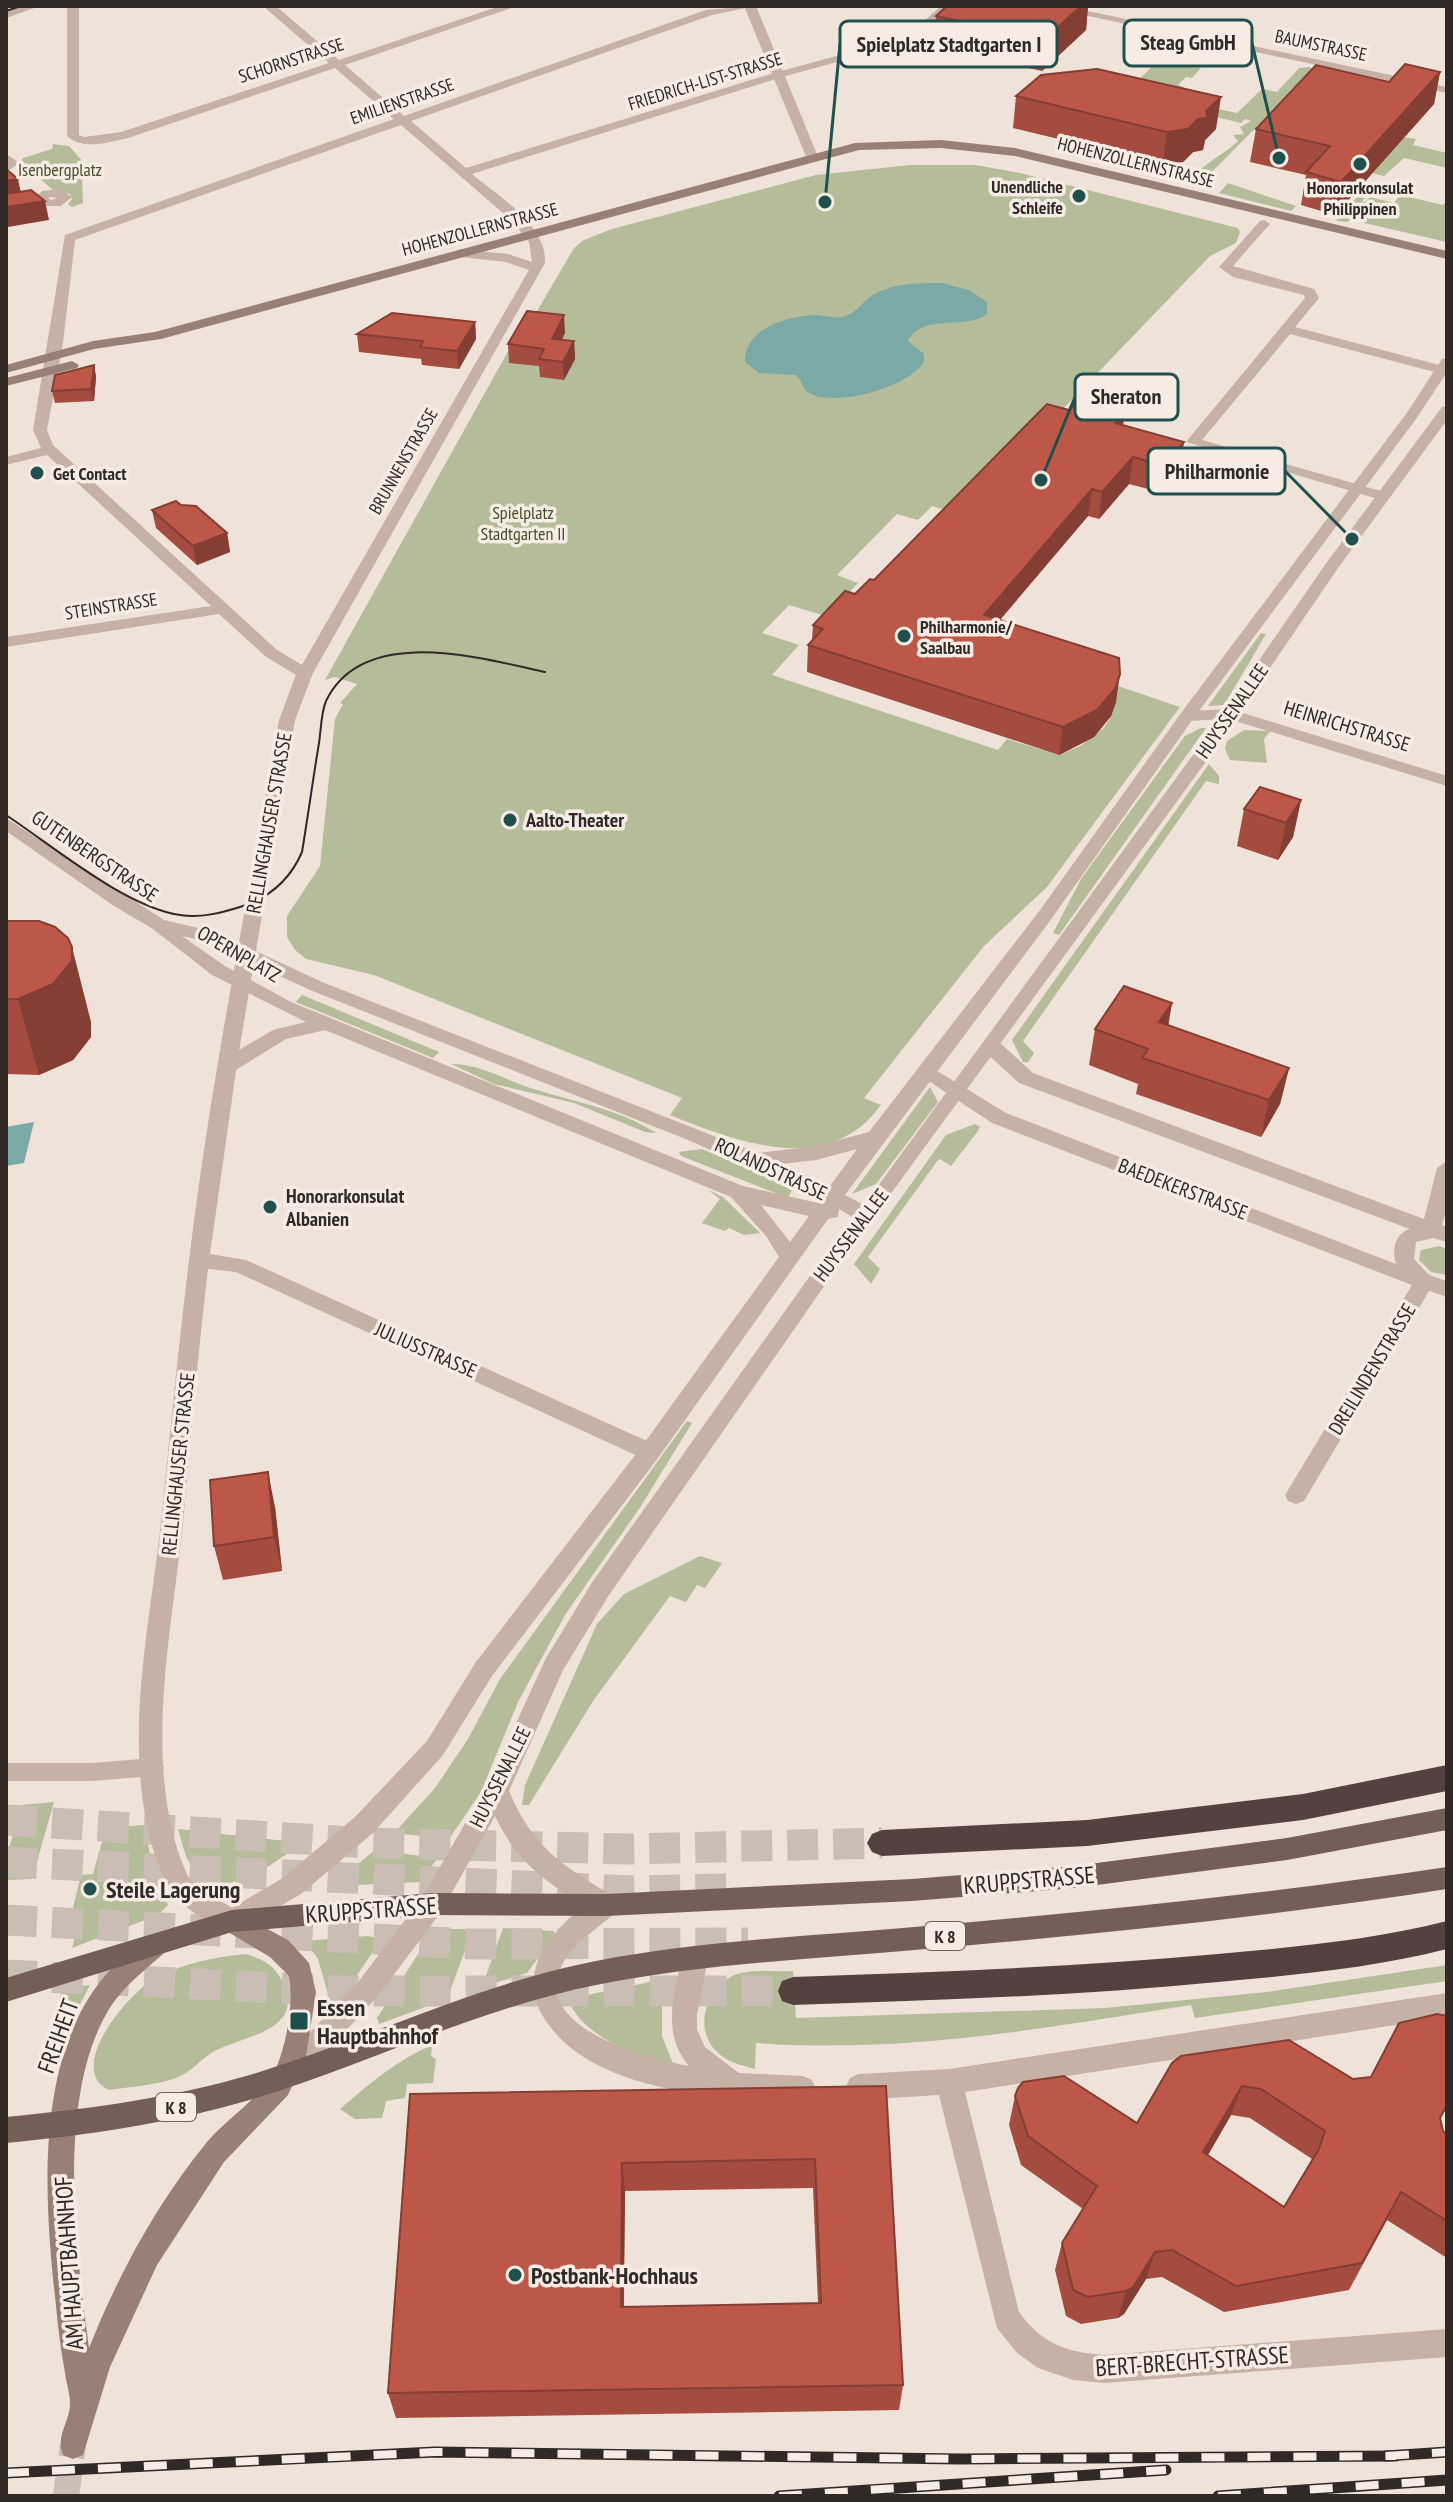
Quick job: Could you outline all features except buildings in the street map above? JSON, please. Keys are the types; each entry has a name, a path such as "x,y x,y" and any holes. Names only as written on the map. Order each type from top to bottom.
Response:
{"highway":[{"path":"882,1843 1087,1833 1303,1807 1447,1778"},
{"path":"793,1991 1077,1980 1182,1972 1314,1959 1412,1944 1447,1935"}],"main road":[{"name":"HOHENZOLLERNSTRASSE","path":"52,364 103,357 156,336 844,149 884,145 991,148 1447,255"},
{"name":"HOHENZOLLERNSTRASSE","path":"813,159 903,154 1003,161 1447,268"},
{"path":"6,369 52,364"},
{"path":"6,382 52,364"},
{"name":"KRUPPSTRASSE","path":"232,1921 432,1904 606,1905 897,1891 1074,1877 1287,1849 1447,1819"},
{"name":"K 8","path":"6,2130 63,2125 166,2109 286,2076 545,1985 640,1965 1194,1914 1447,1878"},
{"path":"232,1921 281,1950 300,1971 304,2007 286,2076"},
{"name":"FREIHEIT","path":"6,1990 232,1921"},
{"name":"FREIHEIT","path":"63,2125 71,2073 83,2035 101,2000 127,1969 159,1942"},
{"name":"AM HAUPTBAHNHOF","path":"73,2445 83,2400 108,2339 152,2248 221,2146 286,2076"},
{"name":"AM HAUPTBAHNHOF","path":"63,2125 61,2193 74,2346 83,2400"}],"street":[{"path":"6,15 34,6"},
{"name":"SCHORNSTRASSE","path":"73,6 73,136 81,141 124,135 511,6"},
{"path":"269,6 533,234 540,250 536,268 508,258 460,253"},
{"path":"750,6 813,159"},
{"name":"EMILIENSTRASSE","path":"52,364 69,238 710,12 750,6"},
{"name":"FRIEDRICH-LIST-STRASSE","path":"463,173 778,75 910,39 948,6"},
{"name":"BAUMSTRASSE","path":"1048,6 1447,90"},
{"path":"6,158 14,163 6,168"},
{"path":"1264,224 1225,267 1230,271 1309,292 1312,298 1193,442 1383,496"},
{"name":"BRUNNENSTRASSE","path":"305,673 536,268"},
{"path":"1287,329 1444,366"},
{"path":"52,364 40,430 49,450 271,653 305,673"},
{"name":"HUYSSENALLEE","path":"232,1921 292,1886 364,1825 435,1748 484,1669 650,1452 827,1204 1046,914 1444,366"},
{"name":"HUYSSENALLEE","path":"286,2076 368,1989 432,1904 497,1791 554,1665 601,1588 800,1304 991,1046 1447,410"},
{"path":"6,461 49,450"},
{"name":"STEINSTRASSE","path":"13,641 221,609"},
{"path":"6,626 13,641"},
{"name":"RELLINGHAUSER STRASSE","path":"232,1921 195,1903 176,1878 162,1836 153,1767 154,1688 199,1260 241,984 287,720 305,673"},
{"name":"HEINRICHSTRASSE","path":"1187,716 1230,714 1447,781"},
{"name":"GUTENBERGSTRASSE","path":"6,823 120,902 159,925"},
{"name":"OPERNPLATZ","path":"159,925 209,936 316,986"},
{"name":"OPERNPLATZ","path":"159,925 185,950 241,984 326,1023"},
{"name":"ROLANDSTRASSE","path":"316,986 809,1183 827,1204"},
{"path":"229,1065 280,1034 326,1023"},
{"name":"ROLANDSTRASSE","path":"326,1023 738,1192 827,1204 867,1216"},
{"path":"991,1046 1026,1078 1439,1233 1447,1168"},
{"name":"BAEDEKERSTRASSE","path":"927,1074 999,1118 1447,1289"},
{"path":"655,1156 695,1135"},
{"path":"754,1160 816,1153 876,1137"},
{"path":"738,1192 773,1231 789,1256"},
{"name":"DREILINDENSTRASSE","path":"1296,1495 1424,1282 1411,1271 1403,1253 1410,1236 1439,1233"},
{"name":"JULIUSSTRASSE","path":"199,1260 239,1265 650,1452"},
{"path":"6,1772 92,1772 153,1767"},
{"path":"497,1791 510,1826 524,1847 545,1868 606,1905 561,1946 548,1967 546,1998 563,2026 608,2058 656,2073 801,2089 949,2082 1447,2005"},
{"path":"695,1958 683,2025 685,2042 696,2058 736,2083"},
{"name":"BERT-BRECHT-STRASSE","path":"949,2082 1007,2318 1020,2339 1040,2355 1069,2368 1104,2369 1447,2343"}],"green space":[{"path":"1160,59 1201,68 1192,78 1186,77 1178,85 1184,87 1179,92 1129,89"},
{"path":"1299,68 1314,69 1198,186 1188,185 1182,179 1185,175 1195,175 1233,146 1238,141 1233,135 1244,134 1240,127 1251,121 1245,119 1241,123 1187,110 1194,104 1237,113 1262,89 1277,92"},
{"path":"1403,137 1416,139 1413,145 1447,153 1447,168 1404,158 1384,176 1372,173"},
{"name":"Isenbergplatz","path":"53,144 69,146 94,174 82,178 83,203 72,207 68,204 72,199 70,194 53,190 21,162 23,158 52,149"},
{"name":"Spielplatz Stadtgarten II","path":"910,165 976,165 1020,173 1238,228 1240,232 1236,243 1210,256 961,515 932,506 918,520 897,514 837,575 858,583 826,616 789,605 762,633 799,645 772,675 998,750 1007,739 1059,755 1080,746 1104,728 1111,716 1115,685 1180,707 1047,887 984,946 864,1098 881,1105 859,1127 835,1141 809,1147 781,1148 752,1143 696,1125 670,1115 682,1098 374,975 306,959 295,950 287,937 287,916 320,866 335,719 343,704 340,703 357,684 335,677 325,680 521,328 533,318 574,248 584,240 612,229 816,175"},
{"path":"1228,183 1296,206 1291,211 1219,193"},
{"path":"1400,195 1443,205 1447,200 1447,242 1360,222 1374,205 1366,203 1348,222 1336,221 1358,196 1365,198 1362,201 1365,202 1370,197 1394,203"},
{"path":"1261,633 1266,634 1224,705 1208,706"},
{"path":"1206,728 1059,935 1053,933 1081,879 1185,736"},
{"path":"1244,730 1270,731 1264,739 1267,763 1230,760 1225,749 1227,741"},
{"path":"1209,764 1219,776 1219,784 1206,781 1023,1041 1034,1053 1028,1062 1023,1062 1012,1040"},
{"path":"302,995 439,1052 433,1058 296,1002"},
{"path":"451,1064 479,1068 539,1091 608,1111 656,1133 645,1132 574,1103 494,1084"},
{"path":"930,1087 938,1102 876,1184 852,1194"},
{"path":"975,1124 980,1127 978,1131 951,1166 938,1160 868,1257 880,1269 871,1284 854,1264 946,1135"},
{"path":"702,1149 793,1188 788,1198 681,1156 679,1152"},
{"path":"708,1190 723,1197 760,1233 744,1235 729,1228 725,1231 702,1223 720,1199"},
{"path":"1439,1246 1447,1249 1447,1275 1431,1272 1419,1260 1421,1250"},
{"path":"687,1421 692,1423 641,1506 565,1615 518,1702 481,1792 449,1839 394,1833 435,1788 468,1739 500,1679"},
{"path":"700,1556 722,1563 705,1588 697,1585 686,1602 670,1596 593,1701 529,1805 522,1805 525,1785 597,1624 624,1594"},
{"path":"54,1802 32,1879 6,1880 6,1858 22,1805"},
{"path":"144,1825 152,1864 168,1905 158,1915 72,1948 79,1923 69,1924 81,1875 93,1874 106,1828"},
{"path":"178,1829 303,1843 249,1877 219,1883 206,1879 194,1869"},
{"path":"375,1850 438,1858 419,1882 335,1886"},
{"path":"503,1928 554,1931 555,1935 527,1973 482,1987"},
{"path":"434,1929 473,1929 447,1999 379,2024 377,2018"},
{"path":"368,1936 382,1939 355,1978 329,1997 318,1959 305,1941"},
{"path":"246,1954 270,1966 285,1988 288,2003 284,2015 276,2024 222,2047 176,2078 109,2090 97,2080 94,2066 97,2049 106,2031 117,2014 144,1986 189,1965"},
{"path":"1447,1965 1447,1981 1195,2018 1191,2005 1028,2030 921,2042 867,2045 756,2043 755,2069 720,2055 709,2041 704,2019 711,1997 718,1987 737,1974 750,1972 793,1971 796,2018 1105,2008 1267,1992"},
{"path":"669,1978 662,2005 662,2036 674,2066 631,2052 603,2038 571,2006 573,1998"},
{"path":"90,1985 54,2055 46,2047 62,1989"},
{"path":"432,2045 431,2056 436,2059 433,2083 407,2084 405,2098 386,2101 382,2118 355,2119 340,2109 395,2065"}],"water":[{"path":"942,283 969,290 987,302 987,314 978,319 934,324 915,332 908,341 924,354 924,362 916,371 889,387 855,396 823,397 808,392 796,375 759,373 745,362 752,340 781,321 815,315 842,317 886,289"},
{"path":"34,1122 24,1163 6,1166 6,1127"}],"tunnel":[{"path":"6,1820 366,1843 630,1849 882,1843"},
{"path":"6,1862 631,1891 728,1889"},
{"path":"6,1920 469,1944 748,1943"},
{"path":"6,1975 343,1991 793,1991"},
{"path":"66,2496 73,2445"}],"tram line":[{"path":"6,11 21,6"},
{"path":"6,815 90,874 136,900 159,910 188,916 226,911 269,893 285,879 297,862 302,852 324,706 343,677 367,662 395,654 425,652 489,660 545,672"}],"railway":[{"path":"6,2473 435,2452 961,2459 1396,2456"},
{"path":"1386,2456 1447,2452"},
{"path":"779,2496 1166,2470"},
{"path":"1218,2496 1447,2480"}],"place":[{"name":"Steag GmbH","path":"1279,158"},
{"name":"Honorarkonsulat Philippinen","path":"1360,164"},
{"name":"Unendliche Schleife","path":"1079,196"},
{"name":"Spielplatz Stadtgarten I","path":"825,202"},
{"name":"Get Contact","path":"37,473"},
{"name":"Sheraton","path":"1041,480"},
{"name":"Philharmonie","path":"1352,539"},
{"name":"Philharmonie/ Saalbau","path":"904,636"},
{"name":"Aalto-Theater","path":"510,820"},
{"name":"Honorarkonsulat Albanien","path":"270,1207"},
{"name":"Steile Lagerung","path":"90,1889"},
{"name":"Essen Hauptbahnhof","path":"299,2021"},
{"name":"Postbank-Hochhaus","path":"515,2275"}]}
